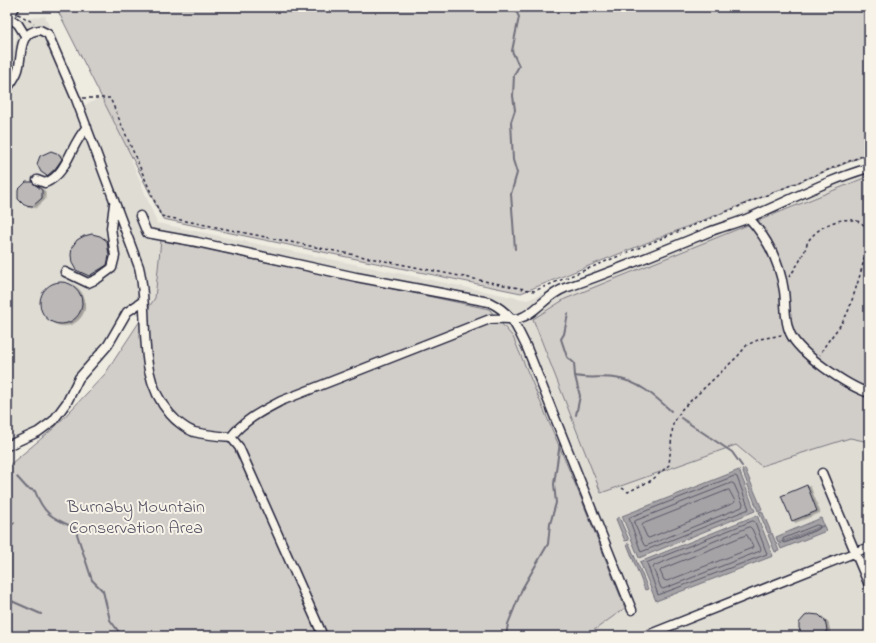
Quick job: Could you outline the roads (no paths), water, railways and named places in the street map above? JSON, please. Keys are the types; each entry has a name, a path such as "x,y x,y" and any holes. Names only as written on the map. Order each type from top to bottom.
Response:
{"lane":[{"path":"10,13 26,37"},
{"path":"7,90 18,70 22,42 33,31 40,30 48,34 87,127 139,267 143,282 144,329 149,373 160,401 173,418 194,431 231,437 239,447 323,636"},
{"path":"37,180 45,183 53,180 63,170 78,136 87,127"},
{"path":"231,437 239,426 281,401 490,319 507,317 513,319 527,315 548,296 564,289 748,218 849,174 869,168"},
{"path":"65,272 88,283 97,279 112,268 114,256 111,228 114,203"},
{"path":"140,216 147,233 197,242 356,277 489,302 502,308 513,319 538,376 632,610"},
{"path":"748,218 759,230 777,265 782,286 786,320 792,337 802,350 816,362 869,394"},
{"path":"7,446 38,432 53,421 67,402 79,378 108,345 127,312 144,302"},
{"path":"822,473 869,585"},
{"path":"646,636 869,547"}],"water":[{"path":"745,469 762,509 758,511 742,470"},
{"path":"739,470 755,511 639,558 622,516"},
{"path":"762,511 771,532 768,533 759,512"},
{"path":"757,515 773,556 656,601 640,562"},
{"path":"619,517 629,540 625,541 616,519"},
{"path":"821,518 824,525 778,543 776,537"},
{"path":"824,526 826,531 781,549 779,544"},
{"path":"772,533 779,551 775,552 768,535"},
{"path":"629,543 648,589 645,590 627,544"}],"waterway":[{"path":"514,7 519,17 512,51 519,66 514,75 513,96 515,110 511,122 513,160 517,173 511,194 515,249"},
{"path":"568,314 564,334 561,339 567,357 574,363 575,376 580,396 576,415"},
{"path":"575,376 615,378 631,382 646,390 671,411"},
{"path":"681,418 732,452 742,466"},
{"path":"506,636 508,624 522,589 548,544 550,524 556,503 554,484 560,443"},
{"path":"17,477 27,488 35,491 42,506 50,515 75,528 92,580 103,591 110,620 122,636"},
{"path":"7,528 14,523"},
{"path":"7,599 41,614"}],"park label":[{"name":"Burnaby Mountain Conservation Area","path":"136,516"}]}
